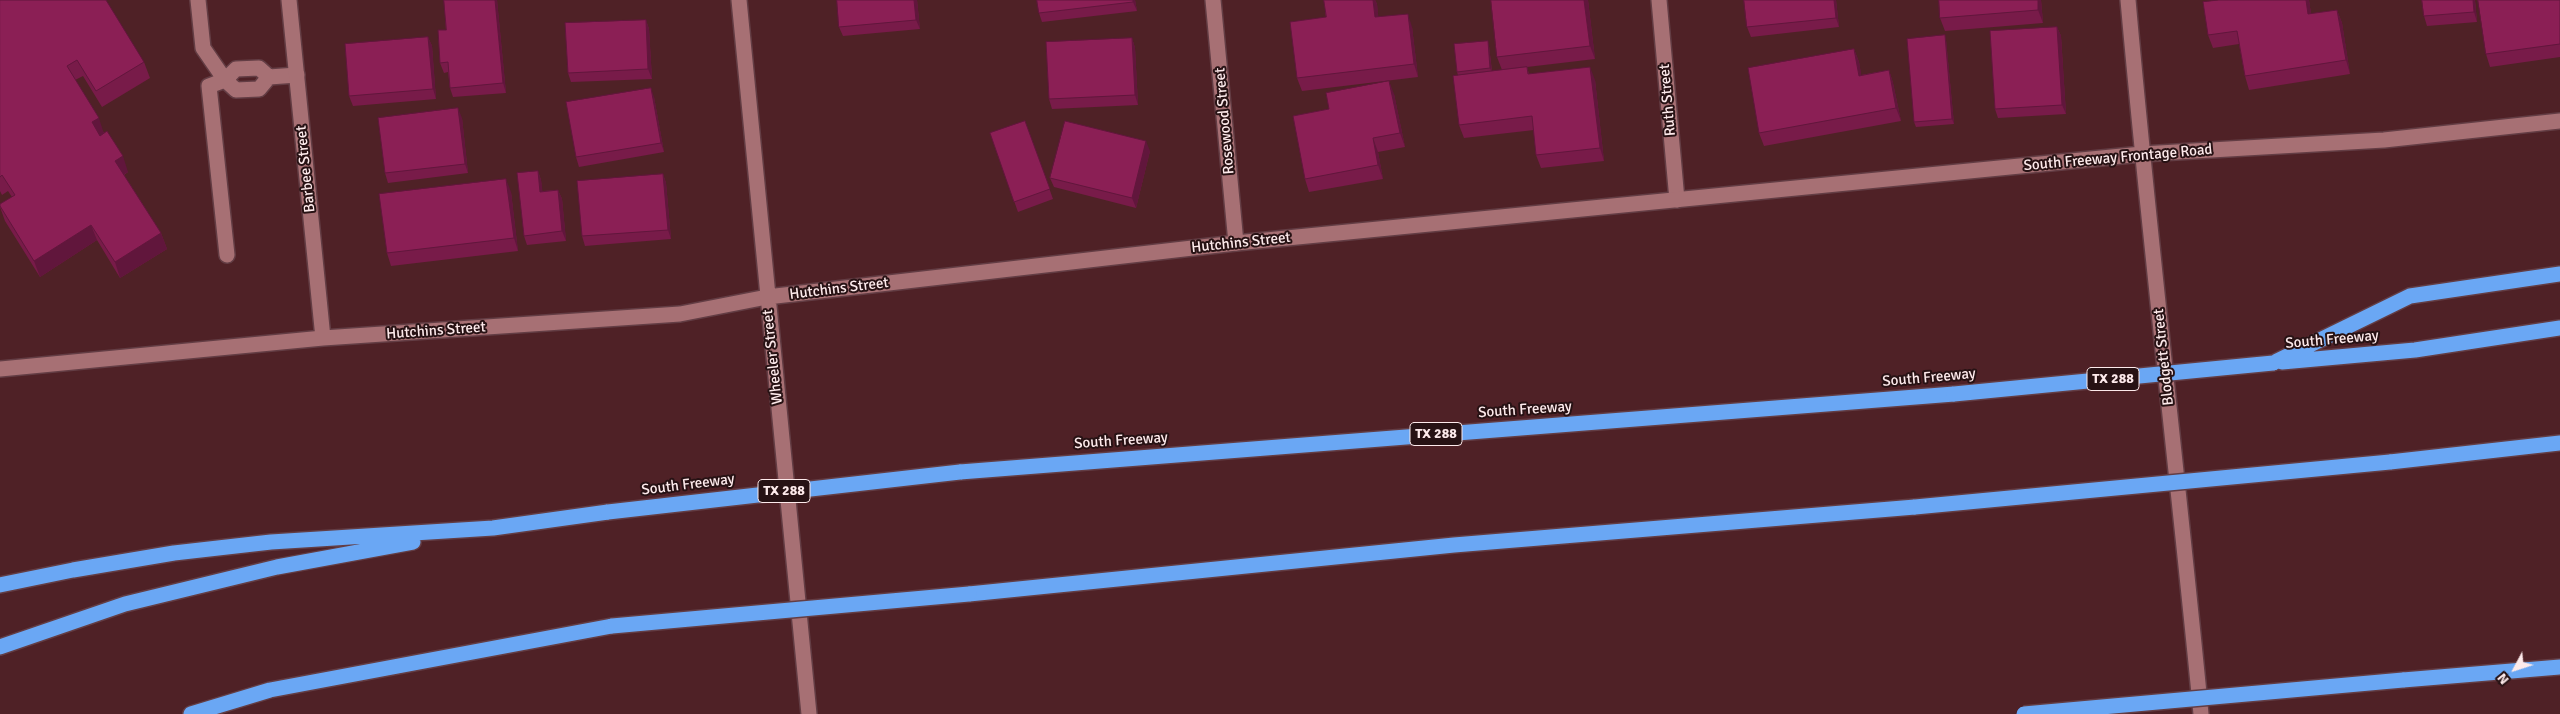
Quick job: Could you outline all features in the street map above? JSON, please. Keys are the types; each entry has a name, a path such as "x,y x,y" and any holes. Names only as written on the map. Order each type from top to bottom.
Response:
{"highway":[{"path":"2273,363 2410,296 2560,274"},
{"name":"South Freeway","path":"493,528 608,512 960,472 1954,394 2415,350 2560,328"},
{"path":"192,714 270,690 612,626 969,594 1454,545 1915,507 2560,444"},
{"path":"0,586 73,570 174,553 271,542 493,528"},
{"path":"0,646 144,600 277,567 493,528"},
{"path":"2024,714 2560,667"}],"main road":[{"path":"198,0 203,48 225,80 236,90 259,89 269,77"},
{"name":"Barbee Street","path":"289,0 323,338"},
{"name":"Wheeler Street","path":"739,0 809,714"},
{"name":"Rosewood Street","path":"1213,0 1236,243"},
{"name":"Ruth Street","path":"1659,0 1677,200"},
{"name":"Blodgett Street","path":"2128,0 2142,154 2184,531 2201,714"},
{"path":"227,255 209,86 225,80 236,69 259,68 269,77 297,75"},
{"name":"South Freeway Frontage Road","path":"1677,200 2142,154 2384,140 2560,121"},
{"name":"Hutchins Street","path":"0,368 323,338 680,314 768,297 1236,243 1677,200"}],"building":[{"path":"0,0 106,0 144,62 96,91 77,60 67,66 99,118 92,122 100,136 107,131 123,156 115,161 161,233 115,262 91,225 34,261 0,206 0,204 15,195 2,175 0,177"},
{"path":"444,0 495,0 503,83 450,88 448,62 440,63 438,30 446,30"},
{"path":"837,0 914,0 916,20 839,27"},
{"path":"1037,0 1133,0 1133,2 1039,13"},
{"path":"1324,0 1373,0 1375,17 1408,14 1414,64 1297,78 1290,22 1326,17"},
{"path":"1491,0 1584,0 1590,46 1497,57"},
{"path":"1744,0 1834,0 1836,18 1747,27"},
{"path":"1939,0 2038,0 2038,10 1940,18"},
{"path":"2219,0 2306,0 2308,14 2337,10 2346,60 2245,76 2237,31 2208,35 2203,2"},
{"path":"2422,0 2473,0 2474,12 2424,16"},
{"path":"2478,0 2560,0 2560,44 2486,54"},
{"path":"646,20 648,69 568,73 565,23"},
{"path":"2057,27 2062,105 1995,109 1990,31"},
{"path":"1945,35 1952,119 1914,122 1907,39"},
{"path":"428,37 433,89 349,96 345,44"},
{"path":"1132,38 1135,95 1049,99 1046,42"},
{"path":"1488,41 1490,68 1457,72 1454,44"},
{"path":"1854,49 1859,76 1889,70 1896,108 1759,133 1748,68"},
{"path":"1527,67 1528,74 1590,67 1600,148 1536,155 1532,116 1459,125 1453,76"},
{"path":"1389,81 1400,133 1373,138 1378,165 1305,179 1293,116 1329,109 1326,93"},
{"path":"651,88 661,143 576,157 566,102"},
{"path":"458,108 465,164 385,173 378,118"},
{"path":"1025,121 1050,189 1014,202 990,133"},
{"path":"1065,121 1146,141 1132,198 1050,178"},
{"path":"538,171 540,192 558,190 562,231 524,236 517,173"},
{"path":"663,174 668,230 582,236 577,181"},
{"path":"506,179 514,238 387,253 379,194"}]}
